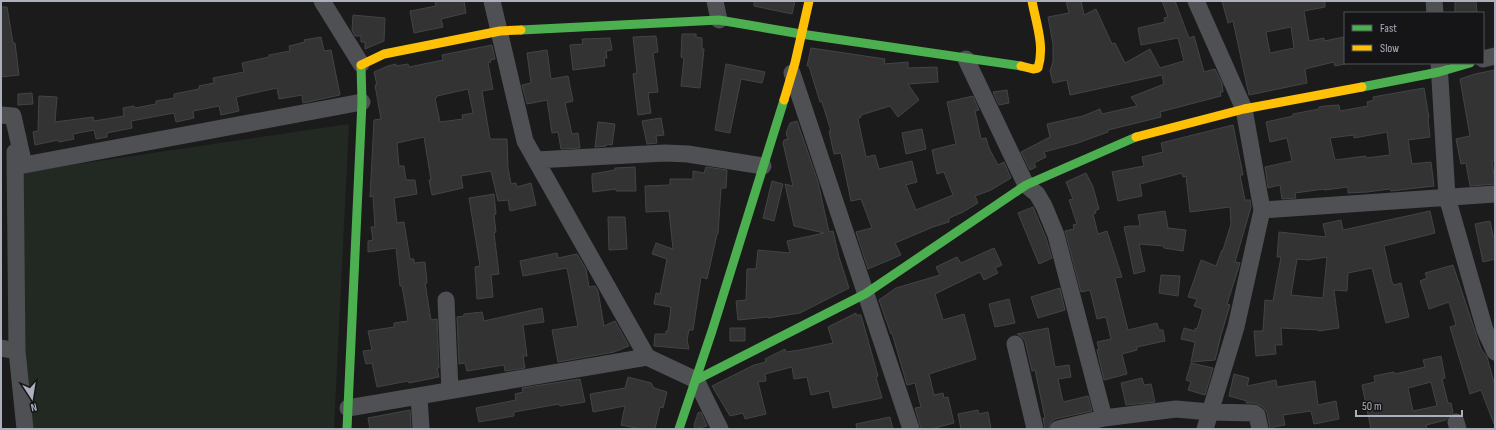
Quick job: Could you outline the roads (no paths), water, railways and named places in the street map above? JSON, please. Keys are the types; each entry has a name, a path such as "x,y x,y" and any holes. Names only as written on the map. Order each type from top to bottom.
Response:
{"main road":[{"path":"679,429 712,331 792,73 809,1"},
{"path":"347,429 362,102 361,64 384,54 500,31 718,20 1033,69 1038,68 1041,62 1041,49 1032,1"},
{"path":"696,380 865,294 1026,185 1134,137 1244,109 1439,67 1462,64"}],"street":[{"path":"322,1 361,64"},
{"path":"492,1 525,141 647,357"},
{"path":"715,1 718,20"},
{"path":"1196,1 1244,109 1262,210 1236,327 1205,429"},
{"path":"1434,1 1435,12"},
{"path":"1484,59 1495,56"},
{"path":"966,59 1026,185 1037,194 1044,206 1056,235 1104,418"},
{"path":"1439,67 1447,197 1485,330 1495,352"},
{"path":"792,73 911,429"},
{"path":"1,115 13,116 24,165 362,102"},
{"path":"15,125 9,350 25,429"},
{"path":"536,160 665,153 688,154 763,166"},
{"path":"1262,210 1495,194"},
{"path":"446,300 450,390"},
{"path":"1015,344 1035,429"},
{"path":"348,408 647,357 696,380 720,429"},
{"path":"419,396 421,429"},
{"path":"1058,429 1104,418 1176,409 1210,412 1254,413 1257,415 1260,429"}]}
